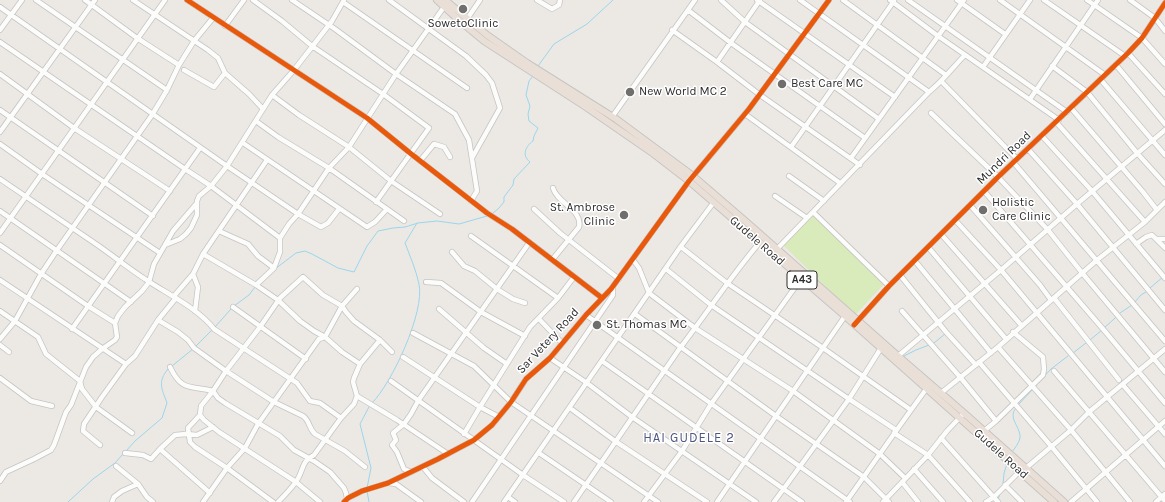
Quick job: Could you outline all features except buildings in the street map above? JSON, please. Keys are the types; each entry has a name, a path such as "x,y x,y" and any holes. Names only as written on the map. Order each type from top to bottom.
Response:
{"highway":[{"name":"A43","path":"437,0 484,41 538,74"},
{"name":"A43","path":"445,0 525,66"},
{"name":"Gudele Road","path":"538,74 612,117 691,179 777,249 856,322 881,348 927,388 984,431 1064,502"},
{"name":"Gudele Road","path":"538,74 691,179 714,202 801,279 845,316 856,322 898,356 941,393 1020,472 1054,502"}],"street":[{"path":"0,30 22,0"},
{"path":"36,0 168,90"},
{"path":"85,0 137,38 179,65"},
{"path":"0,132 94,0"},
{"path":"133,0 218,58 225,73 263,109"},
{"path":"0,233 122,58 165,0"},
{"path":"187,0 212,18 367,118 471,201 602,298"},
{"path":"225,26 244,0"},
{"path":"253,0 282,21 312,46 384,94 428,128 376,202"},
{"path":"292,0 455,114 469,140 477,191 471,201"},
{"path":"389,0 466,56 486,75 492,83 500,108 472,158"},
{"path":"467,19 480,0"},
{"path":"537,0 552,8 556,7 560,0"},
{"path":"612,117 642,76 672,30 695,0"},
{"path":"720,0 745,22 879,119"},
{"path":"800,0 929,92"},
{"name":"Sar Vetery Road","path":"345,500 362,490 388,483 423,467 474,440 499,417 526,380 550,358 586,315 613,287 691,179 760,95 829,0"},
{"path":"844,0 946,74"},
{"path":"908,0 1036,90 1069,110 1121,166 1157,210"},
{"path":"1000,0 1105,75"},
{"path":"983,67 1030,0"},
{"path":"1044,0 1080,25 1127,54 1165,94"},
{"path":"1087,0 1142,38 1165,64"},
{"path":"1030,99 1098,0"},
{"path":"1130,0 1156,16 1165,31"},
{"path":"0,479 6,472 51,450 86,368 93,357 117,337 115,323 121,312 149,282 154,264 173,232 197,203 201,194 211,186 227,166 272,95 294,70 332,21 343,1 468,88"},
{"path":"717,62 759,1 895,97"},
{"path":"791,147 864,45 893,1 938,36 1030,99 1057,121 1144,222"},
{"path":"851,158 938,36 961,1 1005,34"},
{"name":"Mundri Road","path":"856,322 900,275 998,177 1127,54 1142,38 1165,3"},
{"path":"256,285 274,268 280,252 280,238 329,168 349,147 412,50 444,7"},
{"path":"0,8 107,81 152,115 298,214 322,227 328,223 339,208"},
{"path":"688,10 731,43 864,138"},
{"path":"1156,16 1165,13"},
{"path":"0,339 15,321 41,274 57,250 152,115 168,90 179,65 194,41 212,18"},
{"path":"672,30 760,95 860,165"},
{"path":"0,42 211,186 280,238"},
{"path":"777,249 840,183 860,165 929,92 942,82 946,74 965,55"},
{"path":"1116,65 1165,124"},
{"path":"1052,66 1087,92 1137,153 1165,184"},
{"path":"184,70 214,87 225,73"},
{"path":"0,74 74,128 122,158 170,191"},
{"path":"1101,80 1165,155"},
{"path":"942,82 1016,161 1165,341"},
{"path":"272,95 299,115 349,147 391,181 440,214"},
{"path":"0,110 153,216"},
{"path":"931,113 998,177 1048,230 1165,372"},
{"path":"745,114 840,183"},
{"path":"256,121 329,168 404,221"},
{"path":"898,356 955,310 1031,245 1061,217 1165,130"},
{"path":"1042,136 1092,191 1165,278"},
{"path":"242,142 313,192 367,227 375,222 387,209"},
{"path":"0,144 160,253"},
{"path":"420,161 434,144 444,148 450,157"},
{"path":"72,329 200,148"},
{"path":"1028,149 1077,204 1165,310"},
{"path":"100,445 83,431 84,424 126,364 135,356 158,320 193,274 203,254 267,160"},
{"path":"789,176 824,201"},
{"path":"0,179 119,262 204,317 214,329 299,384 310,401 320,403 341,418"},
{"path":"552,260 579,226 580,222 576,213 554,194 553,188"},
{"path":"984,192 1165,403"},
{"path":"775,196 806,218"},
{"path":"504,502 681,247 714,202"},
{"path":"941,393 991,353 1013,332 1144,222 1165,202"},
{"path":"166,245 180,239 191,228 197,215 197,203"},
{"path":"970,205 1053,299 1119,380"},
{"path":"534,209 569,239 619,278"},
{"path":"0,211 131,302"},
{"path":"813,212 890,286"},
{"path":"955,220 1037,312 1165,466"},
{"path":"219,231 248,244 258,256 274,268"},
{"path":"941,234 986,283 1022,326"},
{"path":"1136,244 1152,235 1165,248"},
{"path":"471,236 558,298"},
{"path":"1157,239 1165,239"},
{"path":"574,502 664,370 737,269 760,242"},
{"path":"411,472 404,469 397,452 392,445 396,440 394,433 404,424 434,377 529,243"},
{"path":"0,245 115,323"},
{"path":"681,247 728,283 911,410"},
{"path":"928,247 1006,339"},
{"path":"452,252 464,266 475,271 497,289 513,299 525,303"},
{"path":"203,254 256,285 278,300 314,332 325,337 342,352 360,364"},
{"path":"633,260 639,268 649,293 695,328 793,391 832,421 880,454 904,480 918,502"},
{"path":"915,261 991,353"},
{"path":"666,269 711,305 928,455 970,502"},
{"path":"193,274 198,287 195,311"},
{"path":"900,275 939,322 1014,403 1097,502"},
{"path":"274,502 195,447 190,442 188,428 200,415 201,406 260,327 278,300 286,291 303,277 323,295 342,306 354,320 380,340 392,352"},
{"path":"464,434 530,327 558,298 574,277"},
{"path":"644,502 682,451 727,381 801,279"},
{"path":"0,280 126,364"},
{"path":"426,282 441,283 481,312 525,336"},
{"path":"472,502 614,296 613,287"},
{"path":"203,502 227,468 245,448 258,424 292,379 319,339 325,337 342,306 357,289"},
{"path":"233,307 306,359"},
{"path":"439,309 484,348 507,364"},
{"path":"0,311 38,337 46,354 80,381 82,389 96,407 132,433"},
{"path":"902,311 960,377 996,421"},
{"path":"635,314 680,348 864,478 886,501 962,415"},
{"path":"586,315 848,501 895,431 927,388"},
{"path":"717,502 845,316"},
{"path":"539,319 562,343"},
{"path":"158,320 178,332 188,340 194,348 226,371 274,402 307,418 313,432 325,441 345,451 365,467"},
{"path":"984,431 1043,375 1043,357 1013,332"},
{"path":"413,333 474,366 511,402 658,502"},
{"path":"278,502 296,482 302,471 304,462 314,455 341,418 354,404 357,396 354,382 360,364 380,340"},
{"path":"0,345 9,352"},
{"path":"998,347 1071,430 1130,502"},
{"path":"774,502 849,399 881,348"},
{"path":"1026,468 1071,430 1089,412 1165,349"},
{"path":"403,357 480,407 499,417"},
{"path":"550,358 587,383 632,417 756,502"},
{"path":"602,361 802,502"},
{"path":"170,367 174,376 183,385 213,391 218,398 225,403 280,436 294,450 330,472 344,488 346,493 345,500"},
{"path":"1054,371 1164,498 1156,502"},
{"path":"0,378 31,401 52,406"},
{"path":"391,382 501,460 564,502"},
{"path":"1123,385 1165,434"},
{"path":"357,396 404,424 448,454"},
{"path":"570,408 615,441 706,502"},
{"path":"200,415 213,427 296,482 320,502"},
{"path":"1071,502 1165,420"},
{"path":"125,453 151,459 175,436 189,434 197,435 213,427"},
{"path":"941,438 998,502"},
{"path":"160,449 210,493"},
{"path":"539,452 611,502"},
{"path":"116,466 138,484 147,497 153,502"},
{"path":"423,467 432,478 464,502"},
{"path":"914,469 943,502"},
{"path":"986,502 994,497 1020,472"},
{"path":"388,483 396,484 421,502"},
{"path":"112,502 114,497 138,484"},
{"path":"1005,485 1022,502"},
{"path":"114,497 117,502"},
{"path":"508,497 515,502"}],"green space":[{"path":"814,214 885,283 855,315 783,245"}],"waterway":[{"path":"538,66 554,44 587,24 613,0"},
{"path":"492,214 504,202 504,197 513,185 514,179 530,162 525,154 528,145 533,141 538,128 529,121 528,114 530,106 526,95 529,81 533,76"},
{"path":"275,269 296,253 305,251 338,268 354,272 367,246 378,231 405,227 418,223 437,221 459,224 487,216"},
{"path":"372,403 389,380 397,364 412,329 417,312 420,296 419,284 415,268 405,243 417,223"},
{"path":"1150,288 1163,277"},
{"path":"234,306 249,295 255,287"},
{"path":"1134,303 1146,292"},
{"path":"1120,313 1132,305"},
{"path":"215,327 231,309"},
{"path":"1104,328 1116,317"},
{"path":"195,347 213,329"},
{"path":"1090,340 1102,330"},
{"path":"934,343 945,334"},
{"path":"1073,353 1086,343"},
{"path":"904,356 929,345"},
{"path":"172,366 193,349"},
{"path":"1039,382 1051,369 1068,356"},
{"path":"126,451 135,441 162,418 167,403 162,390 162,378 168,369"},
{"path":"1018,405 1033,389"},
{"path":"367,488 371,468 360,424 370,405"},
{"path":"1012,452 1018,444 1020,438 1019,430 1013,415 1016,408"},
{"path":"68,502 93,479 115,463 123,454"},
{"path":"1003,485 1004,473 1007,464"},
{"path":"367,491 369,502"},
{"path":"998,500 1000,493"}],"cycle path":[{"path":"187,0 367,118 487,213 512,229 602,298"},
{"path":"344,502 348,498 362,491 388,483 438,459 474,440 492,425 511,402 526,379 550,358 586,315 611,289 689,181 749,109 829,0"},
{"path":"854,325 889,286 998,177 1128,53 1142,38 1165,3"}],"place":[{"name":"SowetoClinic","path":"463,9"},
{"name":"Best Care MC","path":"782,84"},
{"name":"New World MC 2","path":"630,92"},
{"name":"Holistic Care Clinic","path":"983,210"},
{"name":"St. Ambrose Clinic","path":"624,215"},
{"name":"St. Thomas MC","path":"597,325"}],"district":[{"name":"HAI GUDELE 2","path":"689,438"}]}
